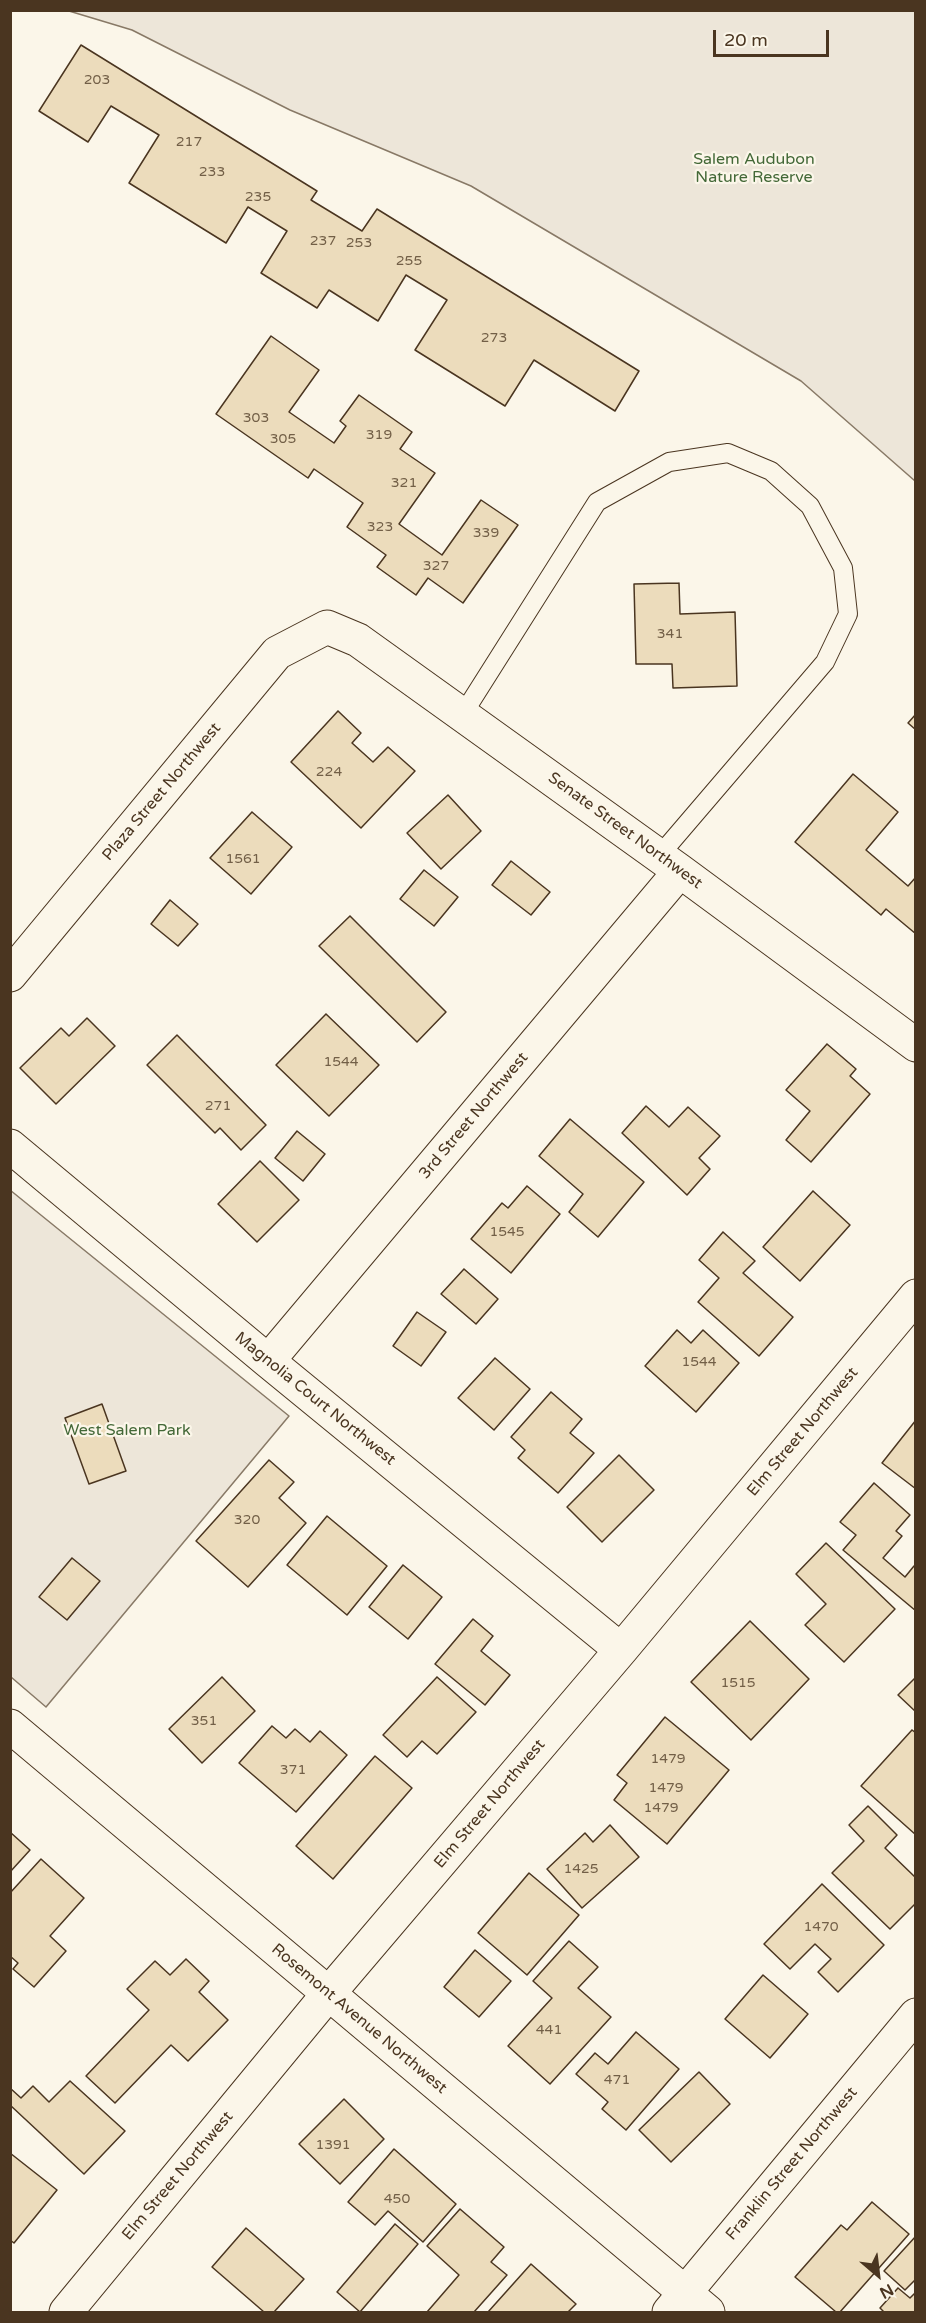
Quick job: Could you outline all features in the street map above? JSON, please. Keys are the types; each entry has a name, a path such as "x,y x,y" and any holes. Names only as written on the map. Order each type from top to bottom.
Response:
{"street":[{"name":"Senate Street Northwest","path":"327,627 358,640 670,863 915,1045"},
{"name":"Plaza Street Northwest","path":"10,975 277,653 327,627"},
{"name":"3rd Street Northwest","path":"268,1361 670,863"},
{"name":"Magnolia Court Northwest","path":"10,1146 621,1650"},
{"name":"Elm Street Northwest","path":"66,2313 329,1993 621,1650 915,1296"},
{"name":"Rosemont Avenue Northwest","path":"10,1726 329,1993 687,2306"},
{"name":"Franklin Street Northwest","path":"687,2306 915,2015"}],"lane":[{"path":"462,714 597,502 669,462 728,453 771,471 810,506 816,516 843,568 848,614 825,662 670,863"}],"green space":[{"name":"Salem Audubon Nature Reserve","path":"69,11 915,11 915,481 801,381 471,186 290,110 132,30"},
{"name":"West Salem Park","path":"10,1190 289,1416 46,1707 11,1677"}],"building":[{"path":"81,45 317,191 311,200 362,231 377,209 639,371 615,411 534,360 505,406 415,350 447,300 406,275 378,321 329,290 317,308 261,273 287,231 248,207 226,243 129,183 159,135 111,106 88,142 39,111"},
{"path":"271,336 319,370 289,412 334,443 346,426 340,421 359,395 412,432 400,449 435,473 399,524 442,555 481,500 518,525 463,603 428,578 416,595 377,567 386,555 347,527 363,503 314,469 308,478 216,414"},
{"path":"679,583 680,614 735,612 737,686 673,688 672,664 636,664 634,584"},
{"path":"338,711 361,733 352,743 373,762 388,747 415,771 361,828 291,762"},
{"path":"916,714 916,730 908,723"},
{"path":"853,774 898,812 866,850 908,886 916,877 916,934 886,909 881,915 795,842"},
{"path":"448,795 481,831 441,869 407,833"},
{"path":"252,812 292,847 251,894 210,858"},
{"path":"511,861 550,892 531,915 492,885"},
{"path":"424,870 458,897 434,926 400,899"},
{"path":"170,900 198,924 178,946 151,924"},
{"path":"350,916 446,1012 417,1042 319,946"},
{"path":"326,1014 379,1065 329,1116 276,1065"},
{"path":"87,1018 115,1046 56,1104 20,1068 61,1028 69,1036"},
{"path":"177,1035 266,1125 241,1150 220,1128 215,1133 147,1065"},
{"path":"827,1044 856,1069 850,1076 870,1094 811,1162 786,1140 810,1111 786,1090"},
{"path":"646,1106 669,1127 688,1107 720,1136 699,1158 710,1169 687,1195 622,1133"},
{"path":"570,1119 644,1182 598,1237 569,1212 583,1194 539,1156"},
{"path":"297,1131 325,1154 303,1181 275,1158"},
{"path":"260,1161 299,1200 257,1242 218,1204"},
{"path":"527,1186 560,1214 511,1273 471,1239 502,1203 508,1208"},
{"path":"813,1191 850,1225 800,1281 763,1247"},
{"path":"723,1232 755,1261 743,1273 793,1317 759,1356 698,1302 719,1278 699,1260"},
{"path":"464,1269 498,1299 476,1324 441,1294"},
{"path":"417,1312 446,1332 421,1366 393,1346"},
{"path":"677,1330 691,1343 703,1330 739,1363 696,1412 645,1366"},
{"path":"495,1358 530,1389 494,1430 458,1398"},
{"path":"551,1392 582,1419 570,1433 594,1453 558,1493 518,1458 525,1450 511,1437"},
{"path":"102,1404 126,1471 89,1484 65,1418"},
{"path":"916,1420 916,1489 882,1463"},
{"path":"619,1455 654,1490 602,1542 567,1507"},
{"path":"269,1460 294,1482 279,1498 306,1523 248,1587 196,1541"},
{"path":"874,1483 910,1515 896,1531 902,1536 883,1558 905,1577 914,1566 916,1568 916,1611 843,1550 856,1535 840,1522"},
{"path":"327,1516 387,1566 347,1615 287,1565"},
{"path":"826,1543 895,1609 844,1662 805,1625 826,1604 796,1574"},
{"path":"72,1558 100,1581 67,1620 39,1597"},
{"path":"403,1565 442,1597 408,1639 369,1607"},
{"path":"473,1619 493,1636 481,1651 510,1675 485,1705 435,1664"},
{"path":"750,1621 809,1679 751,1740 691,1682"},
{"path":"222,1677 255,1711 202,1763 169,1729"},
{"path":"437,1677 476,1712 437,1754 422,1741 407,1757 383,1735"},
{"path":"916,1677 916,1712 898,1695"},
{"path":"665,1717 729,1770 667,1844 614,1800 627,1783 617,1775"},
{"path":"272,1726 286,1738 295,1729 310,1742 320,1731 347,1755 296,1812 239,1763"},
{"path":"912,1730 916,1733 916,1835 861,1786"},
{"path":"375,1756 412,1788 333,1879 296,1846"},
{"path":"868,1806 897,1835 885,1848 916,1878 916,1903 890,1929 832,1873 864,1841 849,1825"},
{"path":"610,1825 639,1857 582,1908 547,1869 585,1833 593,1842"},
{"path":"10,1832 30,1850 10,1872"},
{"path":"41,1859 84,1898 50,1936 66,1951 34,1987 13,1969 18,1963 10,1956 10,1893"},
{"path":"529,1873 579,1915 527,1975 478,1933"},
{"path":"822,1884 884,1945 838,1992 818,1972 831,1959 815,1944 790,1969 764,1944"},
{"path":"569,1941 598,1967 578,1988 611,2017 550,2084 508,2046 552,1998 533,1981"},
{"path":"475,1950 511,1981 479,2017 444,1987"},
{"path":"186,1959 209,1981 199,1992 228,2020 188,2061 171,2045 115,2103 86,2076 149,2010 127,1989 155,1961 170,1975"},
{"path":"763,1975 808,2014 770,2058 725,2019"},
{"path":"636,2032 679,2069 626,2130 602,2109 608,2102 576,2074 595,2053 608,2064"},
{"path":"699,2072 730,2104 671,2162 639,2130"},
{"path":"70,2081 125,2131 84,2174 10,2105 10,2088 21,2098 33,2086 49,2102"},
{"path":"344,2099 384,2139 340,2184 299,2144"},
{"path":"394,2149 456,2204 423,2242 388,2211 375,2225 348,2202"},
{"path":"10,2153 57,2190 14,2243 10,2240"},
{"path":"872,2202 909,2234 840,2312 836,2312 795,2277 841,2225 847,2230"},
{"path":"460,2209 504,2247 491,2262 507,2275 474,2312 427,2312 459,2275 427,2246"},
{"path":"395,2224 418,2244 360,2312 337,2292"},
{"path":"246,2228 304,2279 274,2312 264,2312 212,2267"},
{"path":"916,2236 916,2279 905,2290 884,2271"},
{"path":"531,2264 576,2304 568,2312 488,2312"},
{"path":"898,2288 910,2298 916,2292 916,2312 884,2312 880,2308"}]}
